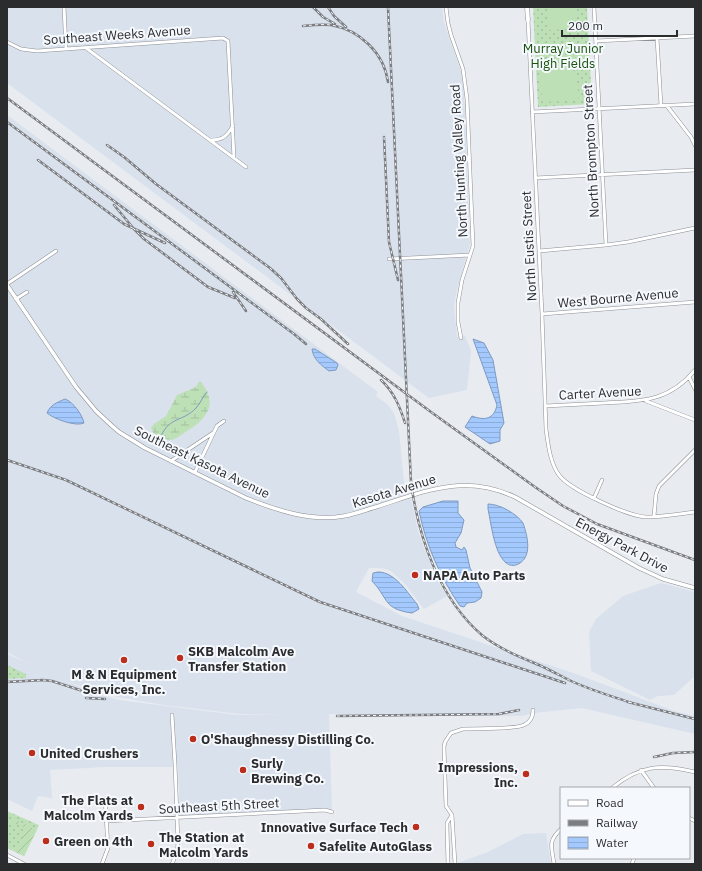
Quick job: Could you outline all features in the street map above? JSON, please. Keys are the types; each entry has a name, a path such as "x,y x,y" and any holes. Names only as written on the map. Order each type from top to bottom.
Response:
{"main road":[{"name":"North Eustis Street","path":"527,7 528,20"}],"street":[{"path":"64,7 66,50"},
{"name":"North Hunting Valley Road","path":"446,7 448,23 462,67 466,89 473,241 473,246 462,280 458,303 458,322 461,338"},
{"name":"North Brompton Street","path":"594,7 606,245"},
{"name":"North Eustis Street","path":"528,20 546,429 549,448 555,466 563,480 594,498"},
{"path":"596,41 695,36"},
{"name":"Southeast Weeks Avenue","path":"7,42 15,47 26,50 66,50 223,38 228,41 233,126"},
{"path":"657,38 661,106"},
{"path":"86,48 246,167"},
{"path":"532,112 695,104"},
{"path":"667,106 691,137 695,145"},
{"path":"210,140 219,140 227,136 233,126"},
{"path":"233,126 234,158"},
{"path":"535,178 695,170"},
{"path":"539,251 628,242 695,228"},
{"path":"7,284 56,251"},
{"path":"389,259 470,256"},
{"name":"Southeast Kasota Avenue","path":"7,284 76,387 96,411 119,432 145,448 263,505 292,513 317,517"},
{"path":"16,299 27,292"},
{"name":"West Bourne Avenue","path":"542,314 695,302"},
{"name":"Carter Avenue","path":"545,406 645,401 668,392 689,378 695,370"},
{"path":"689,378 695,389"},
{"path":"645,401 695,420"},
{"path":"195,472 213,433 217,426 224,421"},
{"path":"172,461 213,433"},
{"path":"654,516 658,486 695,450"},
{"path":"602,480 594,498 631,514 646,517 695,512"},
{"name":"Kasota Avenue","path":"317,517 352,514 429,490 455,485 479,486 504,492 543,512"},
{"name":"Energy Park Drive","path":"543,512 645,571 675,583 695,588"},
{"path":"455,864 452,815 446,806 444,747 447,737 451,733 463,729 520,726 530,720 533,715 533,710"},
{"path":"172,715 178,843 177,852 172,864"},
{"path":"613,787 628,776 641,770 668,767 695,772"},
{"path":"641,770 653,787"},
{"path":"647,779 650,787"},
{"path":"102,864 108,848 105,798"},
{"name":"Southeast 5th Street","path":"106,821 325,810 332,812"},
{"path":"448,864 446,827 452,815"},
{"path":"554,864 551,842 552,837 560,830"},
{"path":"7,855 24,864"}],"shaded area":[{"path":"7,7 442,7 444,23 461,71 464,87 470,244 454,306 457,337 465,336 471,351 467,390 429,398 7,83"},
{"path":"7,115 378,392 376,396 387,404 394,413 399,431 404,483 411,499 418,531 425,551 440,585 447,596 424,609 405,584 392,572 386,569 378,568 369,568 356,592 402,616 579,675 674,711 695,716 695,734 582,708 534,713 522,716 329,714 332,811 180,816 178,767 106,767 50,770 52,798 38,796 32,811 7,799 7,654 29,664 7,652","holes":["62,679 117,697 164,705 240,714 283,714 237,715 119,700 91,692"]},
{"path":"661,583 695,592 695,676 674,695 658,696 650,700 591,671 589,632 596,619 623,596"},
{"path":"546,833 551,864 455,864 488,852 523,834"}],"green space":[{"name":"Murray Junior High Fields","path":"533,7 587,7 592,104 538,107"},
{"path":"547,7 576,7 576,28 548,30"},
{"path":"540,62 558,65 570,70 576,81 579,100 543,102"},
{"path":"200,381 207,391 210,400 208,411 201,421 172,440 154,433 151,428 154,424 166,416 177,395 196,387"},
{"path":"7,665 26,674 26,678 7,679"},
{"path":"7,811 39,825 24,856 7,848"},
{"path":"14,819 37,830 24,856 15,852 26,829 21,825 12,823"}],"water":[{"path":"473,339 484,343 493,360 504,423 500,430 500,441 490,444 465,427 472,416 488,418 491,416 496,410 497,405"},
{"path":"312,349 315,349 337,363 338,365 336,370 329,371 318,362"},
{"path":"65,399 77,409 84,423 76,424 65,422 47,413 52,406"},
{"path":"443,501 458,501 458,513 464,520 461,533 455,543 456,547 462,550 464,547 466,550 470,568 482,592 481,598 475,602 467,603 464,607 460,606 440,572 430,548 419,511 423,507"},
{"path":"488,504 493,504 508,510 517,516 523,523 528,547 527,553 525,558 516,565 506,563 498,551 492,529"},
{"path":"378,572 390,575 395,579 417,604 419,609 412,613 396,609 391,606 372,581 373,573"}],"waterway":[{"path":"161,436 168,425 196,408 207,392"}],"railway":[{"path":"313,7 323,17 335,24"},
{"path":"328,7 334,16 346,27"},
{"path":"388,7 411,482 414,503 425,545 433,565 454,604 483,636 496,645 577,684 632,703"},
{"path":"303,26 331,25 352,32 369,44 376,53 386,71 388,82"},
{"path":"7,98 431,412 563,506 597,524 695,560"},
{"path":"7,122 306,344"},
{"path":"384,137 389,242 398,280"},
{"path":"107,145 156,184 270,268 281,278 306,308 321,319 348,344"},
{"path":"38,160 124,224 165,243"},
{"path":"114,205 144,239 208,287 235,298"},
{"path":"233,292 246,311"},
{"path":"381,380 396,400 405,423"},
{"path":"7,460 66,480 320,602 565,683"},
{"path":"7,682 52,681 92,694"},
{"path":"86,698 105,699"},
{"path":"628,702 695,719"},
{"path":"337,716 499,714 519,710"},
{"path":"654,757 673,753 695,752"}],"place":[{"name":"NAPA Auto Parts","path":"415,575"},
{"name":"SKB Malcolm Ave Transfer Station","path":"180,658"},
{"name":"M & N Equipment Services, Inc.","path":"124,660"},
{"name":"O'Shaughnessy Distilling Co.","path":"193,739"},
{"name":"United Crushers","path":"32,753"},
{"name":"Surly Brewing Co.","path":"243,770"},
{"name":"Impressions, Inc.","path":"526,774"},
{"name":"The Flats at Malcolm Yards","path":"141,807"},
{"name":"Innovative Surface Tech","path":"416,827"},
{"name":"Green on 4th","path":"46,841"},
{"name":"The Station at Malcolm Yards","path":"151,844"},
{"name":"Safelite AutoGlass","path":"311,846"}]}
